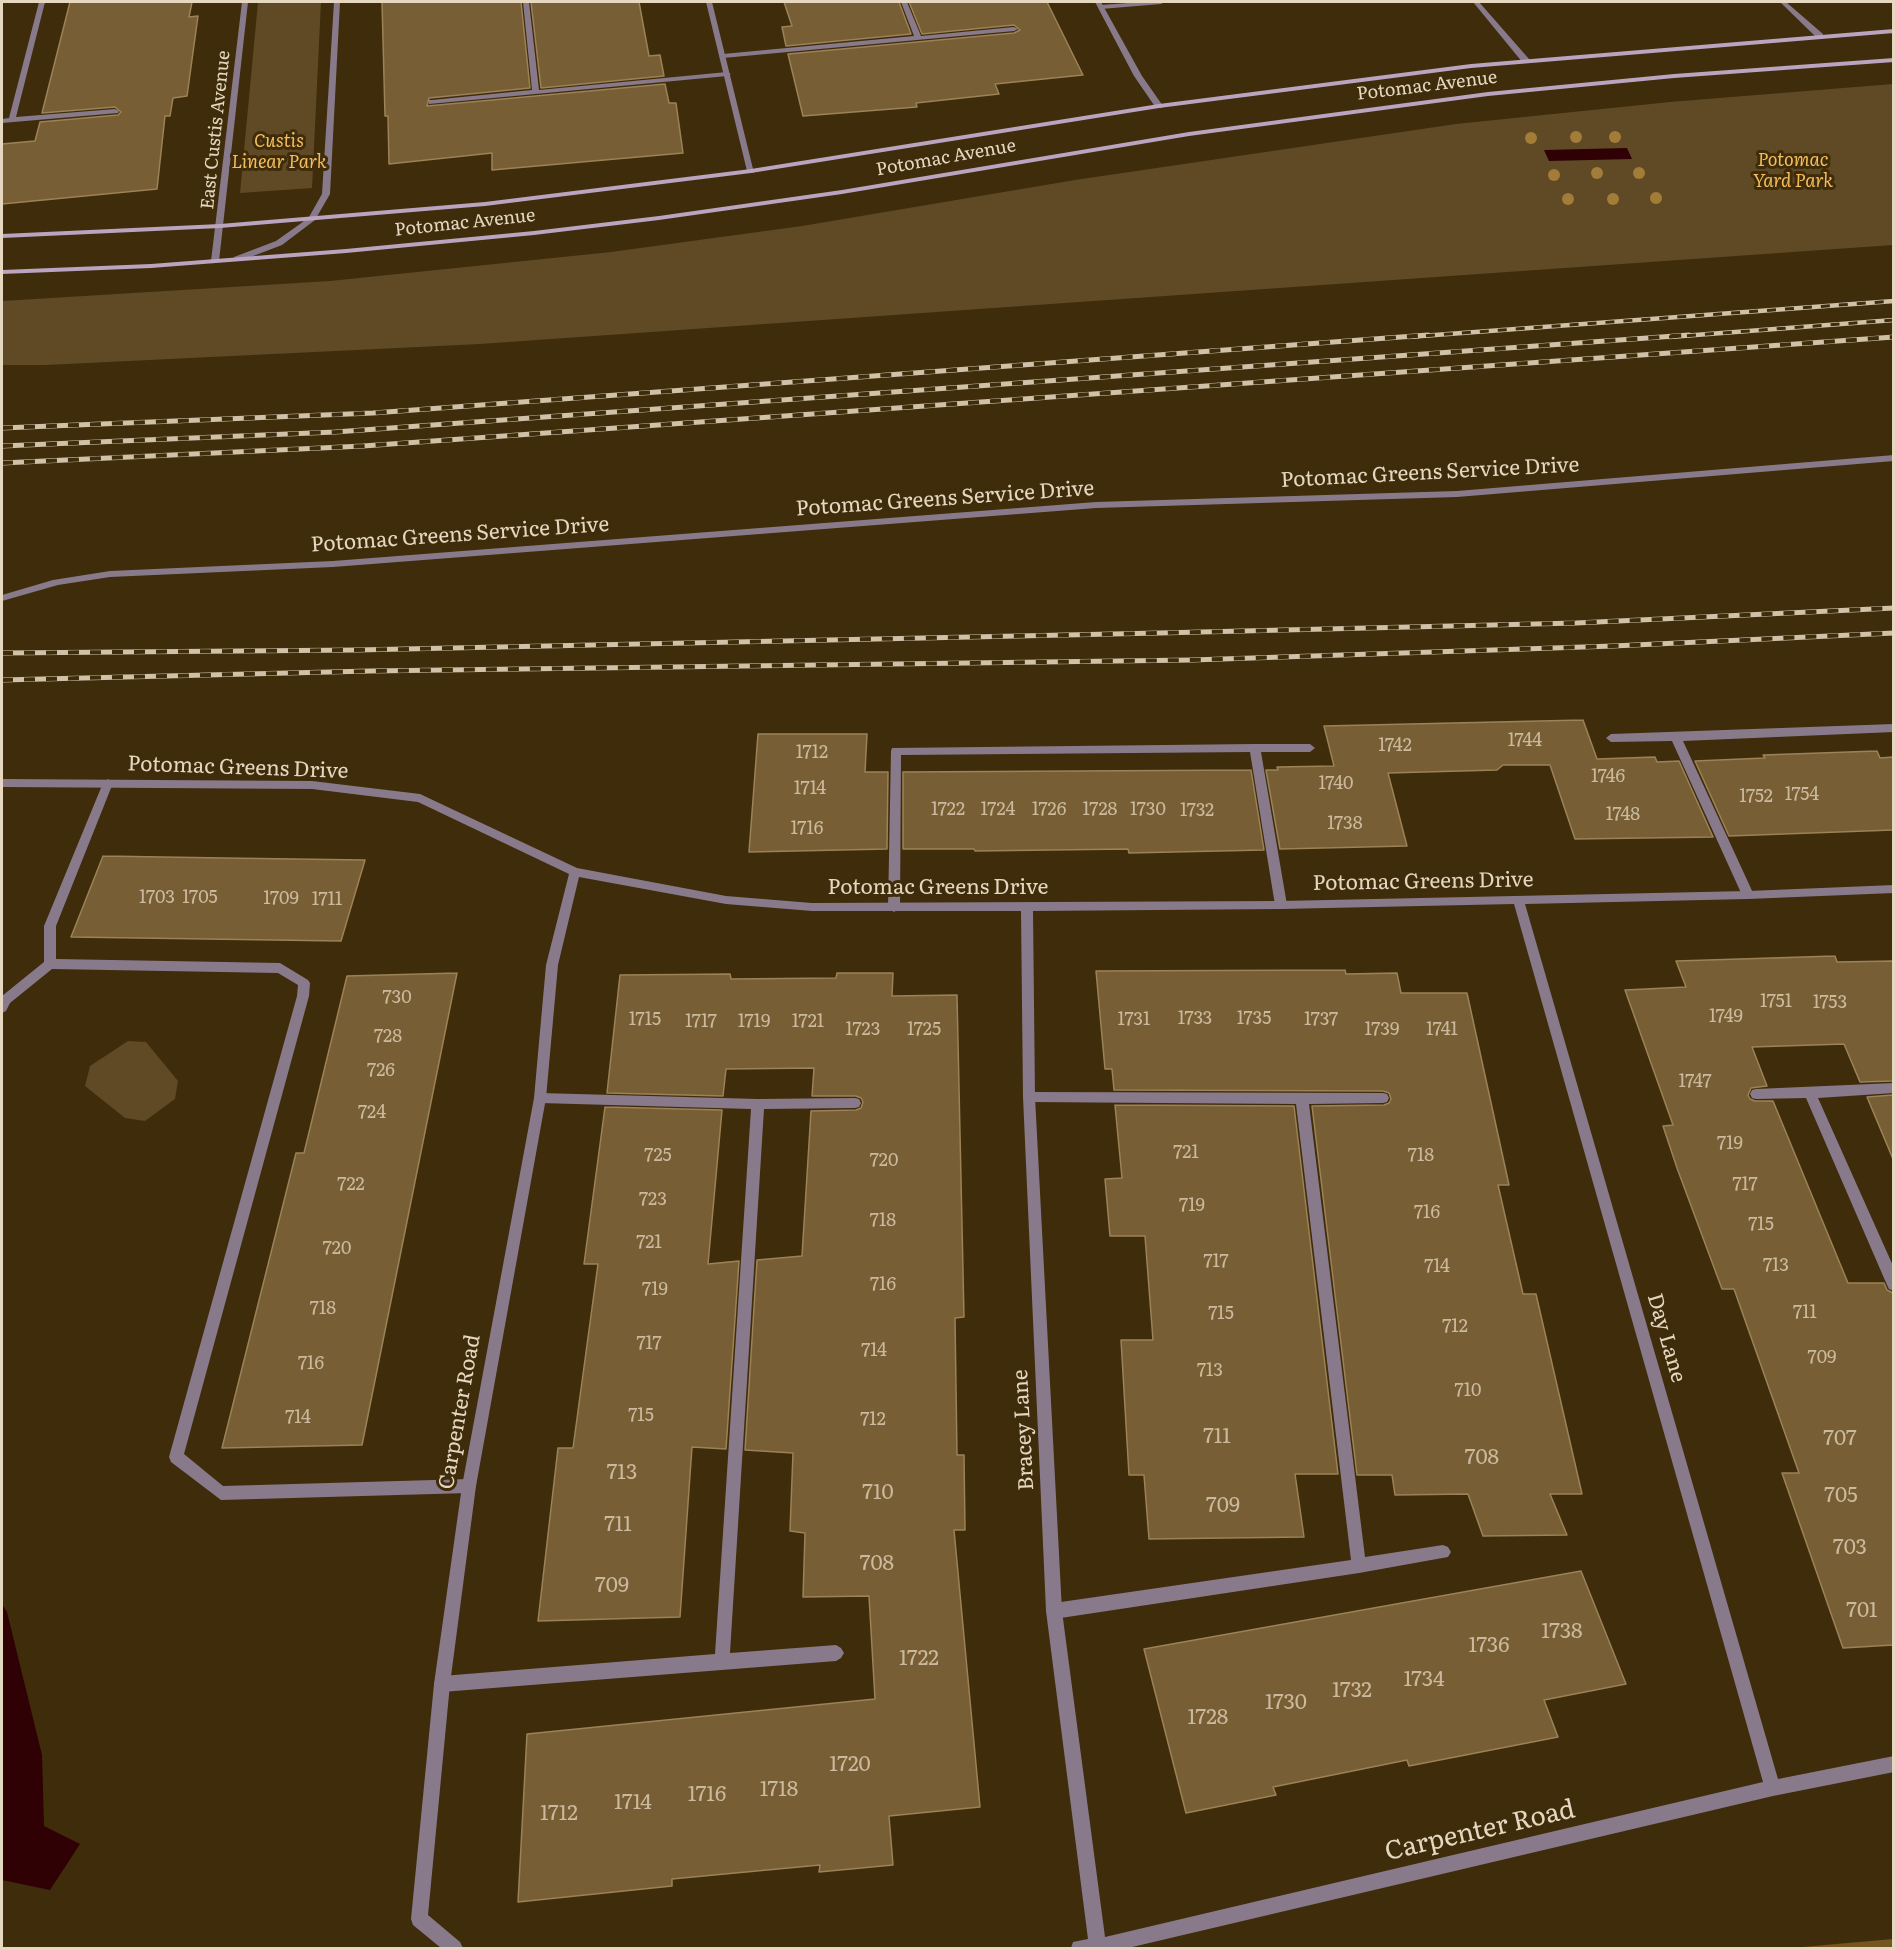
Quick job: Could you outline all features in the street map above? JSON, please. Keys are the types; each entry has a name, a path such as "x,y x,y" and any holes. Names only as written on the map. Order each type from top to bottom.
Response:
{"street":[{"path":"12,120 42,2"},
{"name":"East Custis Avenue","path":"215,261 245,2"},
{"path":"237,259 279,243 312,218 323,201 327,186 337,2"},
{"path":"526,2 536,92"},
{"path":"709,2 751,171"},
{"path":"904,2 918,38"},
{"path":"1159,106 1138,76 1099,4 1161,2"},
{"path":"1476,2 1526,61"},
{"path":"1783,2 1820,36"},
{"path":"723,56 1014,29"},
{"name":"Potomac Avenue","path":"2,236 220,226 497,203 751,171 1159,106 1392,76 1526,61 1893,31"},
{"name":"Potomac Avenue","path":"2,272 215,261 436,243 671,216 842,192 1189,134 1488,94 1674,76 1893,60"},
{"path":"432,102 727,74"},
{"path":"2,121 115,111"},
{"name":"Potomac Greens Service Drive","path":"2,598 57,582 110,574 333,564 1096,505 1457,494 1893,458"},
{"path":"1611,738 1893,728"},
{"path":"1676,736 1748,895"},
{"path":"1255,748 1281,905"},
{"path":"894,908 896,751 1310,748"},
{"name":"Potomac Greens Drive","path":"2,783 312,785 420,798 575,872 726,900 812,907 1027,908 1281,905 1748,895 1893,889"},
{"path":"50,964 50,926 108,783"},
{"name":"Carpenter Road","path":"453,1948 419,1919 442,1684 469,1486 540,1098 552,965 575,872"},
{"name":"Day Lane","path":"1518,899 1773,1788"},
{"name":"Bracey Lane","path":"1027,908 1029,1097 1054,1611 1098,1947"},
{"path":"2,1008 5,1000 50,964 280,968 304,983 303,996 176,1457 221,1493 469,1486"},
{"path":"1756,1094 1893,1088"},
{"path":"1810,1093 1893,1285"},
{"path":"1029,1097 1383,1098"},
{"path":"540,1098 758,1104 855,1103"},
{"path":"1302,1099 1359,1566"},
{"path":"722,1660 758,1104"},
{"path":"1054,1611 1443,1552"},
{"path":"442,1684 722,1660 836,1653"},
{"name":"Carpenter Road","path":"1079,1948 1098,1947 1773,1788 1893,1764"}],"green space":[{"name":"Custis Linear Park","path":"258,2 321,2 312,188 240,193"},
{"name":"Potomac Yard Park","path":"1893,84 1893,245 480,344 46,365 2,365 2,301 330,281 611,252 802,226 1075,180 1456,124 1670,102"},
{"path":"128,1041 146,1042 178,1081 175,1099 145,1121 125,1118 85,1086 90,1066"}],"shaded area":[{"path":"1627,148 1632,159 1549,161 1544,150"},
{"path":"2,1604 7,1612 42,1755 44,1826 80,1844 50,1890 2,1880"},
{"path":"1893,1939 1893,1948 1791,1948"}],"building":[{"path":"70,2 192,2 189,17 198,16 187,96 173,98 170,116 165,116 157,189 2,204 2,144 35,141 40,122 118,115 121,112 115,107 42,113"},
{"path":"382,2 521,2 530,88 429,98 427,106 665,84 669,103 676,103 683,153 492,170 492,153 389,164 388,116 385,116"},
{"path":"531,2 639,2 649,56 660,55 664,76 541,88"},
{"path":"784,2 899,2 911,34 786,46 782,27 792,26"},
{"path":"909,2 1047,2 1083,75 995,84 999,94 916,103 917,107 803,116 788,54 1014,33 1020,30 1014,25 922,34"},
{"path":"1583,720 1597,759 1655,757 1657,762 1679,761 1713,837 1575,839 1550,765 1503,765 1497,770 1388,773 1407,846 1280,849 1266,770 1278,770 1277,767 1334,766 1324,726"},
{"path":"758,734 867,734 865,772 888,772 887,849 749,852"},
{"path":"1877,751 1880,758 1893,757 1893,830 1729,836 1695,761 1765,758 1763,755"},
{"path":"1251,770 1264,850 1129,853 1128,849 975,851 974,849 903,849 903,772"},
{"path":"103,856 365,860 341,941 71,937"},
{"path":"1835,956 1837,962 1893,961 1893,1081 1860,1082 1844,1044 1752,1047 1767,1086 1751,1088 1748,1095 1755,1101 1773,1101 1848,1283 1884,1283 1887,1290 1893,1293 1893,1645 1843,1648 1782,1473 1799,1473 1734,1289 1722,1289 1677,1168 1663,1126 1673,1125 1625,990 1686,987 1676,961"},
{"path":"1345,970 1346,974 1397,973 1401,993 1467,993 1509,1185 1498,1185 1523,1294 1536,1294 1582,1494 1550,1494 1567,1535 1483,1536 1468,1494 1395,1495 1392,1475 1357,1475 1312,1106 1384,1105 1391,1099 1389,1093 1383,1091 1114,1090 1112,1069 1105,1069 1096,971"},
{"path":"457,973 362,1445 222,1448 296,1153 304,1153 347,976"},
{"path":"837,973 893,973 892,996 957,995 964,1317 955,1318 957,1455 964,1455 965,1530 954,1530 980,1807 889,1816 893,1865 819,1872 820,1865 672,1879 672,1886 518,1902 527,1734 875,1699 869,1596 803,1597 805,1533 790,1531 793,1453 745,1450 757,1260 802,1256 811,1111 856,1110 861,1108 863,1102 856,1096 812,1096 814,1068 726,1069 723,1096 607,1093 620,975 730,974 731,979 836,978"},
{"path":"1893,1095 1893,1159 1867,1097"},
{"path":"1115,1105 1294,1106 1338,1474 1295,1474 1304,1537 1149,1539 1144,1475 1129,1475 1121,1340 1153,1340 1145,1236 1110,1236 1105,1179 1122,1178"},
{"path":"605,1107 722,1110 708,1264 739,1261 726,1449 692,1447 680,1617 538,1621 558,1448 573,1448 598,1264 584,1264"},
{"path":"1581,1571 1626,1684 1544,1700 1558,1737 1409,1766 1407,1760 1273,1787 1276,1795 1186,1813 1144,1649"}],"railway":[{"path":"1408,337 1894,301"},
{"path":"1669,337 1894,320"},
{"path":"2,428 373,413 1428,335"},
{"path":"2,446 335,432 1689,335"},
{"path":"2,463 363,446 1894,337"},
{"path":"2,653 357,650 1159,633 1576,623 1894,608"},
{"path":"2,680 370,671 1192,660 1613,646 1894,633"}]}
